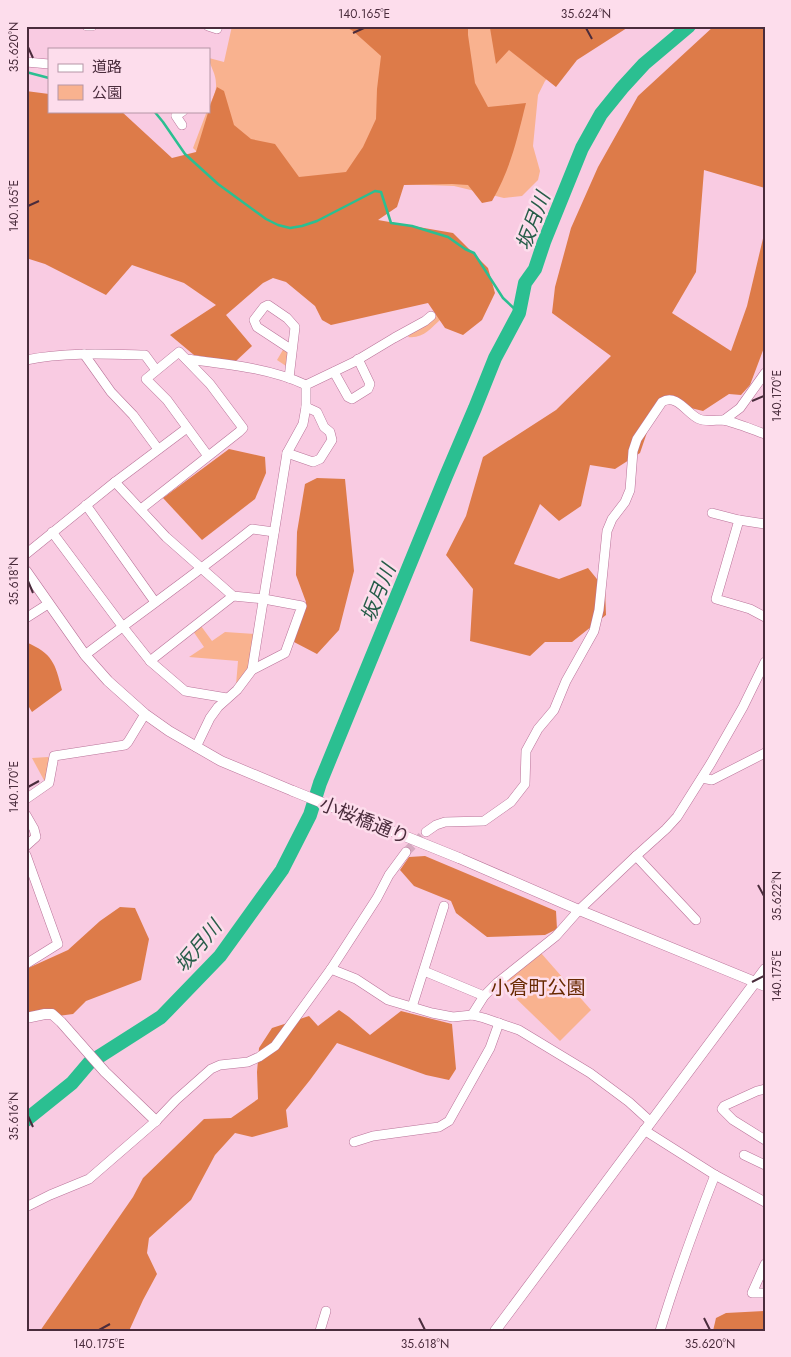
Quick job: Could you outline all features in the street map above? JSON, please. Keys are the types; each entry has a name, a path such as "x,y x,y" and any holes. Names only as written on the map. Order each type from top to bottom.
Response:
{"street":[{"path":"87,26 92,26"},
{"path":"208,26 217,29 218,26"},
{"path":"26,62 48,64"},
{"path":"177,113 182,125"},
{"path":"289,378 295,327 287,318 268,305 264,307 254,320 257,327 292,350"},
{"path":"186,359 240,366 289,378 306,385 358,359 431,316"},
{"path":"140,509 208,456 243,428 210,384 179,352 146,379 167,400 208,456"},
{"path":"27,361 46,357 84,354 145,354 156,370"},
{"path":"84,354 111,392 133,415 158,449"},
{"path":"334,372 348,397 352,398 368,389 370,384 358,359"},
{"path":"724,420 740,408 765,373"},
{"path":"252,670 287,453 303,424 306,407 306,385"},
{"path":"426,832 436,825 445,822 484,821 511,802 525,784 526,751 538,729 554,710 566,680 594,631 599,610 607,531 612,519 625,502 630,490 633,451 637,439 662,402 667,399 673,399 699,419 707,421 724,420 765,434"},
{"path":"287,453 313,462 320,459 332,440 330,432 324,427 317,412 306,407"},
{"path":"26,554 115,482 187,428"},
{"path":"115,482 166,537 234,596 302,606 285,653 252,670 237,690 218,707 210,718 196,747"},
{"path":"86,505 155,602"},
{"path":"712,513 739,520 765,523"},
{"path":"739,520 716,599 750,609 765,617"},
{"path":"85,655 202,569 252,529 274,532"},
{"path":"52,532 150,661 185,691 227,698"},
{"name":"小桜橋通り","path":"26,571 85,655 108,681 145,714 169,732 221,761 760,984"},
{"path":"150,661 234,596"},
{"path":"26,618 48,604"},
{"path":"472,1015 484,996 518,965 539,951 556,936 579,910 677,817 702,778 762,674 765,662"},
{"path":"26,799 49,783 54,756 125,745 145,714"},
{"path":"702,778 712,780 765,753"},
{"path":"26,815 34,828 36,837 26,846"},
{"path":"26,1207 50,1195 89,1180 211,1069 220,1065 248,1062 259,1057 274,1046 331,969 389,875 406,852"},
{"path":"26,854 58,944 27,963"},
{"path":"636,856 696,920"},
{"path":"412,1007 444,906"},
{"path":"331,969 356,979 388,1000 453,1017 472,1015 518,1030 590,1073 629,1102 647,1126 716,1175 765,1202"},
{"path":"495,1331 647,1126 760,984 765,969"},
{"path":"424,971 484,996"},
{"path":"26,1018 52,1014 105,1072 156,1121"},
{"path":"354,1142 373,1136 439,1127 449,1121 490,1048 499,1023"},
{"path":"765,1089 732,1102 722,1109 733,1120 765,1140"},
{"path":"744,1155 765,1165"},
{"path":"660,1331 684,1258 716,1175"},
{"path":"765,1264 752,1293 765,1293"},
{"path":"320,1331 326,1311"}],"green space":[{"path":"232,26 599,26 581,42 545,81 538,95 533,146 540,171 538,180 522,196 504,198 454,186 400,184 240,194 193,148 207,112 210,112 210,104 216,88 216,80 210,58 224,62"},
{"path":"437,313 441,319 430,329 422,335 408,337 413,331 428,323"},
{"path":"284,348 290,353 289,368 277,360"},
{"path":"201,626 212,641 225,632 255,634 250,666 236,685 238,661 189,657 204,647 193,631"},
{"path":"48,757 50,760 45,782 32,758"},
{"name":"小倉町公園","path":"541,953 591,1010 560,1041 501,984"}],"shaded area":[{"path":"344,26 468,26 475,83 488,107 526,103 509,165 492,201 482,203 468,185 404,185 397,207 378,220 453,233 488,268 495,293 482,320 463,335 445,328 428,303 331,325 322,320 315,306 286,282 273,278 263,283 226,315 252,346 235,362 194,355 170,335 216,305 184,283 132,265 106,295 45,264 26,258 26,91 48,94 48,112 122,112 172,158 196,152 217,87 224,91 234,125 251,139 275,144 299,177 346,172 363,147 376,119 381,56 353,31"},
{"path":"494,26 630,26 577,60 556,87 509,50 496,64 490,28"},
{"path":"714,26 765,26 765,188 704,170 696,272 672,313 731,351 747,306 765,230 765,345 750,385 741,395 729,394 703,411 658,400 640,453 615,469 590,465 581,506 559,521 540,504 514,564 559,579 588,568 605,589 606,615 572,642 545,642 530,656 470,641 473,589 446,555 466,516 483,457 556,410 611,356 552,313 555,287 571,228 598,167 638,96"},
{"path":"229,449 265,457 266,473 255,499 202,540 163,498"},
{"path":"317,478 345,479 354,571 339,630 317,654 294,642 306,602 296,575 297,532 305,484"},
{"path":"26,642 35,646 52,660 62,690 32,712 26,702"},
{"path":"425,856 556,911 557,929 545,935 487,937 456,913 451,901 414,886 400,870 409,857"},
{"path":"120,907 135,908 149,939 141,980 86,1001 73,1014 58,1016 26,1014 26,969 68,950 100,921"},
{"path":"339,1010 370,1035 401,1011 452,1024 456,1069 449,1080 426,1075 337,1043 286,1110 288,1127 252,1137 235,1133 215,1155 191,1200 149,1238 147,1253 157,1274 129,1331 40,1331 133,1197 143,1178 204,1119 231,1118 258,1099 257,1072 259,1048 272,1028 309,1016 318,1026"},
{"path":"765,1311 765,1331 713,1331 716,1318 726,1313"}],"waterway":[{"name":"坂月川","path":"26,1120 72,1083 89,1063 161,1017 220,956 282,870 310,815 320,783 495,358 519,313 525,283 535,269 582,148 601,114 622,88 644,64 689,26"},
{"path":"26,72 48,78"},
{"path":"155,112 185,154 218,184 266,219 290,228 302,226 317,221 375,191 381,192 391,223 412,226 448,237 474,253 503,298 519,313"}],"tunnel":[{"path":"406,852 426,832"}]}
